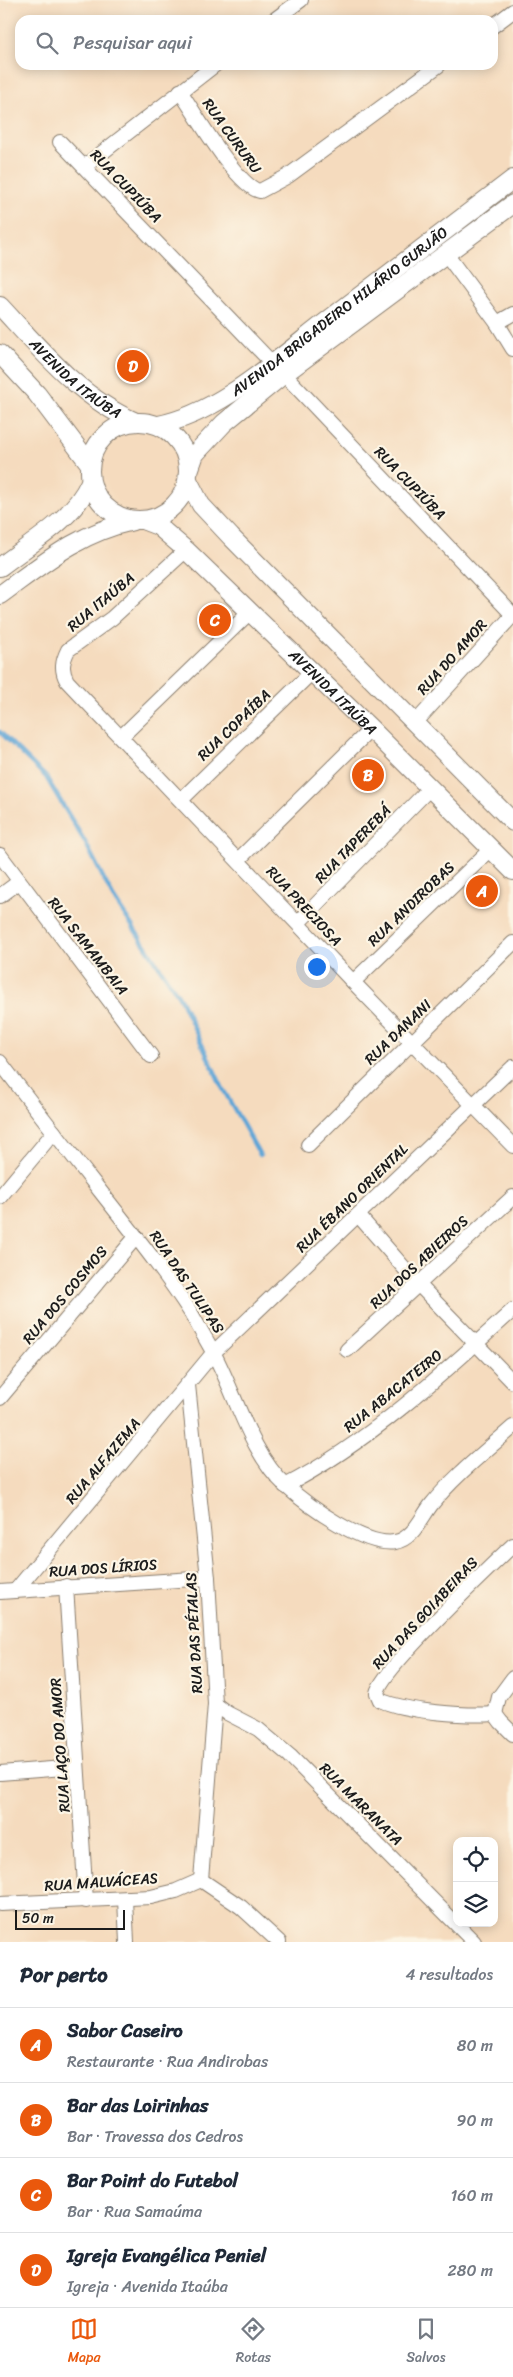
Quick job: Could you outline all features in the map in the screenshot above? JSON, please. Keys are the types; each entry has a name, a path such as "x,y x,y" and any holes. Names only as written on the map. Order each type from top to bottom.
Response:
{"street":[{"path":"281,15 301,0"},
{"path":"498,22 513,11"},
{"path":"85,166 208,70"},
{"name":"RUA CURURU","path":"180,91 237,176 251,190 260,191 267,189 288,176 432,70"},
{"name":"RUA CUPIÚBA","path":"60,142 513,615"},
{"name":"AVENIDA BRIGADEIRO HILÁRIO GURJÃO","path":"188,476 195,454 204,442 278,369 513,179"},
{"name":"AVENIDA BRIGADEIRO HILÁRIO GURJÃO","path":"158,426 180,420 214,404 278,369 446,254 513,204"},
{"path":"446,254 513,348"},
{"name":"AVENIDA ITAÚBA","path":"0,306 75,382 102,405 136,422"},
{"path":"497,323 513,314"},
{"path":"0,354 37,394 89,463"},
{"path":"0,595 71,544 87,535 107,526 139,521 160,516 173,507 183,495 188,476 187,460 176,439 158,426 136,422 120,426 105,434 95,448 89,463 90,482 101,504 121,518 139,521"},
{"path":"188,476 201,505 231,537 513,822"},
{"path":"0,567 78,505 90,482"},
{"name":"AVENIDA ITAÚBA","path":"139,521 168,534 186,550 430,788 513,872"},
{"name":"RUA ITAÚBA","path":"73,688 63,673 68,650 112,618 186,550"},
{"path":"121,736 250,612"},
{"name":"RUA DO AMOR","path":"416,722 513,615"},
{"name":"RUA COPAÍBA","path":"181,800 311,673"},
{"name":"RUA PRECIOSA","path":"73,688 121,736 410,1042 513,1146"},
{"path":"238,860 370,729"},
{"name":"RUA TAPEREBÁ","path":"298,923 430,788"},
{"name":"RUA ANDIROBAS","path":"353,982 491,849"},
{"name":"RUA SAMAMBAIA","path":"0,855 151,1056"},
{"path":"0,896 19,882"},
{"name":"RUA DANANI","path":"308,1145 410,1042 513,943"},
{"name":"RUA DAS TULIPAS","path":"0,1062 136,1236 190,1312 214,1352 264,1459 285,1486 329,1518 361,1536 374,1540 383,1542 402,1540 416,1527 441,1493 513,1428"},
{"name":"RUA ÉBANO ORIENTAL","path":"214,1352 513,1068"},
{"path":"0,1197 54,1132"},
{"name":"RUA DOS ABIEIROS","path":"347,1350 513,1197"},
{"path":"358,1215 419,1285 513,1382"},
{"name":"RUA DOS COSMOS","path":"0,1398 136,1236"},
{"name":"RUA ABACATEIRO","path":"285,1486 321,1467 356,1444 476,1344 513,1310"},
{"name":"RUA ALFAZEMA","path":"16,1590 214,1352"},
{"name":"RUA DAS PÉTALAS","path":"188,1385 208,1578 214,1704 201,1880"},
{"name":"RUA DAS GOIABEIRAS","path":"495,1714 476,1715 441,1712 390,1704 378,1697 378,1688 409,1650 513,1545"},
{"name":"RUA DOS LÍRIOS","path":"0,1592 66,1586 208,1578"},
{"name":"RUA LAÇO DO AMOR","path":"66,1586 86,1901"},
{"path":"513,1678 498,1697 495,1714 500,1722 513,1734"},
{"name":"RUA MARANATA","path":"214,1704 227,1714 258,1729 290,1756 474,1942"},
{"path":"0,1773 77,1767"},
{"path":"201,1880 242,1907 279,1942"},
{"name":"RUA MALVÁCEAS","path":"0,1904 125,1900 162,1895 201,1880"},
{"path":"125,1900 127,1942"}],"waterway":[{"path":"0,732 46,777 85,842 113,897 180,998 223,1089 260,1155"}],"place":[{"name":"Igreja Evangélica Peniel","path":"133,366"},
{"name":"Bar Point do Futebol","path":"215,620"},
{"name":"Bar das Loirinhas","path":"368,775"},
{"name":"Sabor Caseiro","path":"482,891"}]}
